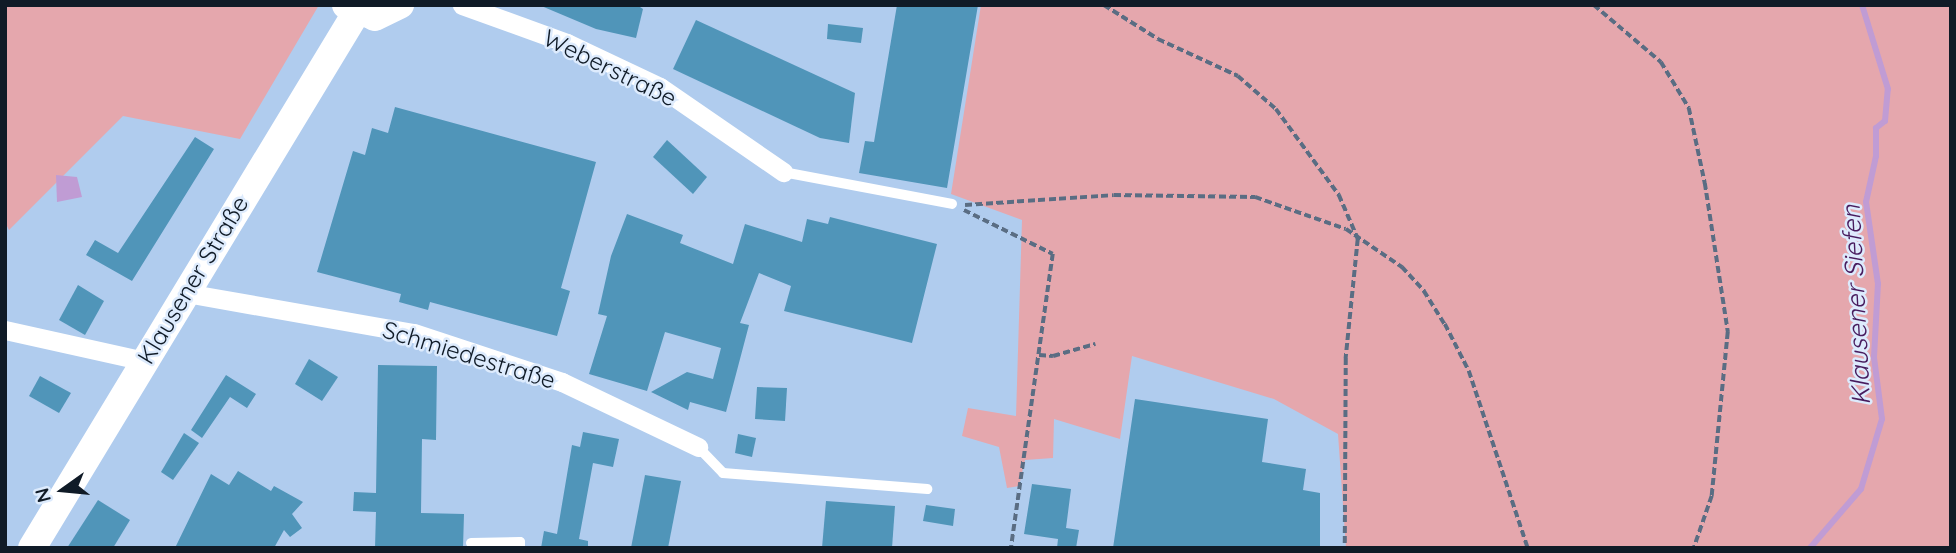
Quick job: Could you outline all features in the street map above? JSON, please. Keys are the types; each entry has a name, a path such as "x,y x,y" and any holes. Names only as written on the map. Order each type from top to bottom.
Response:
{"main road":[{"path":"351,9 375,17 400,5"},
{"name":"Klausener Straße","path":"32,548 186,293 351,9"}],"street":[{"name":"Weberstraße","path":"461,5 567,43 660,87 783,172"},
{"name":"Schmiedestraße","path":"186,293 414,333 562,382 698,447"},
{"path":"5,330 145,361"}],"lane":[{"path":"783,172 952,204"},
{"path":"698,447 723,473 927,489"},
{"path":"471,543 520,542 520,548"}],"path":[{"path":"1104,5 1158,39 1238,76 1276,109 1332,183 1359,239 1346,358 1345,548"},
{"path":"1594,5 1661,62 1689,108 1705,183 1728,332 1712,496 1693,548"},
{"path":"952,204 1114,195 1255,197 1327,220 1359,239 1402,267 1424,291 1453,340 1489,427 1528,548"},
{"path":"952,204 1053,254 1011,548"},
{"path":"1039,355 1053,356 1095,344"}],"shaded area":[{"path":"5,5 319,5 240,139 123,116 9,230 5,222"},
{"path":"981,5 1951,5 1951,548 1346,548 1338,434 1274,399 1132,356 1120,439 1054,419 1053,458 1025,460 1019,486 1007,488 999,447 962,436 968,408 1016,416 1022,220 951,194"},
{"path":"56,175 77,177 82,197 57,202"}],"building":[{"path":"539,5 637,5 643,9 636,38 596,29"},
{"path":"897,5 978,5 947,188 859,173 865,141 874,142"},
{"path":"696,20 855,93 849,143 820,138 673,69"},
{"path":"828,24 863,28 861,43 827,39"},
{"path":"395,107 596,162 561,288 570,291 557,336 430,302 428,310 399,302 401,294 317,272 353,151 365,155 372,128 388,133"},
{"path":"195,137 214,149 132,281 86,255 95,240 118,253"},
{"path":"667,140 707,177 693,194 653,157"},
{"path":"627,214 683,235 680,243 733,264 745,224 802,242 807,219 828,224 830,217 937,244 912,343 784,311 791,286 759,273 740,323 749,325 726,412 690,402 688,410 651,392 687,372 713,379 721,348 665,332 647,391 589,374 607,316 598,314 611,256"},
{"path":"78,285 104,301 85,335 59,320"},
{"path":"309,359 338,377 322,401 295,384"},
{"path":"378,365 437,366 436,440 422,439 421,513 464,514 463,548 375,548 376,512 353,511 354,492 376,493"},
{"path":"226,375 256,394 247,408 230,397 202,438 191,430"},
{"path":"40,376 71,393 59,413 29,396"},
{"path":"757,387 787,388 785,421 755,419"},
{"path":"1135,399 1268,419 1262,462 1306,469 1303,490 1320,493 1320,548 1113,548"},
{"path":"583,432 619,439 613,467 593,463 579,539 588,541 588,548 541,548 544,531 557,534 572,445 580,447"},
{"path":"184,433 199,443 173,480 161,472"},
{"path":"738,434 756,438 752,457 735,453"},
{"path":"238,471 271,491 274,486 303,502 292,514 302,528 290,537 284,530 274,548 175,548 211,474 229,485"},
{"path":"645,475 681,481 668,548 631,548"},
{"path":"1032,484 1071,489 1066,528 1079,530 1076,548 1057,548 1058,539 1024,534"},
{"path":"98,500 130,520 113,548 67,548"},
{"path":"826,501 895,506 892,548 822,548"},
{"path":"926,505 955,509 953,526 923,521"}],"waterway":[{"name":"Klausener Siefen","path":"1810,548 1861,489 1882,419 1874,357 1878,284 1866,202 1876,156 1876,128 1885,121 1888,89 1862,5"}]}
